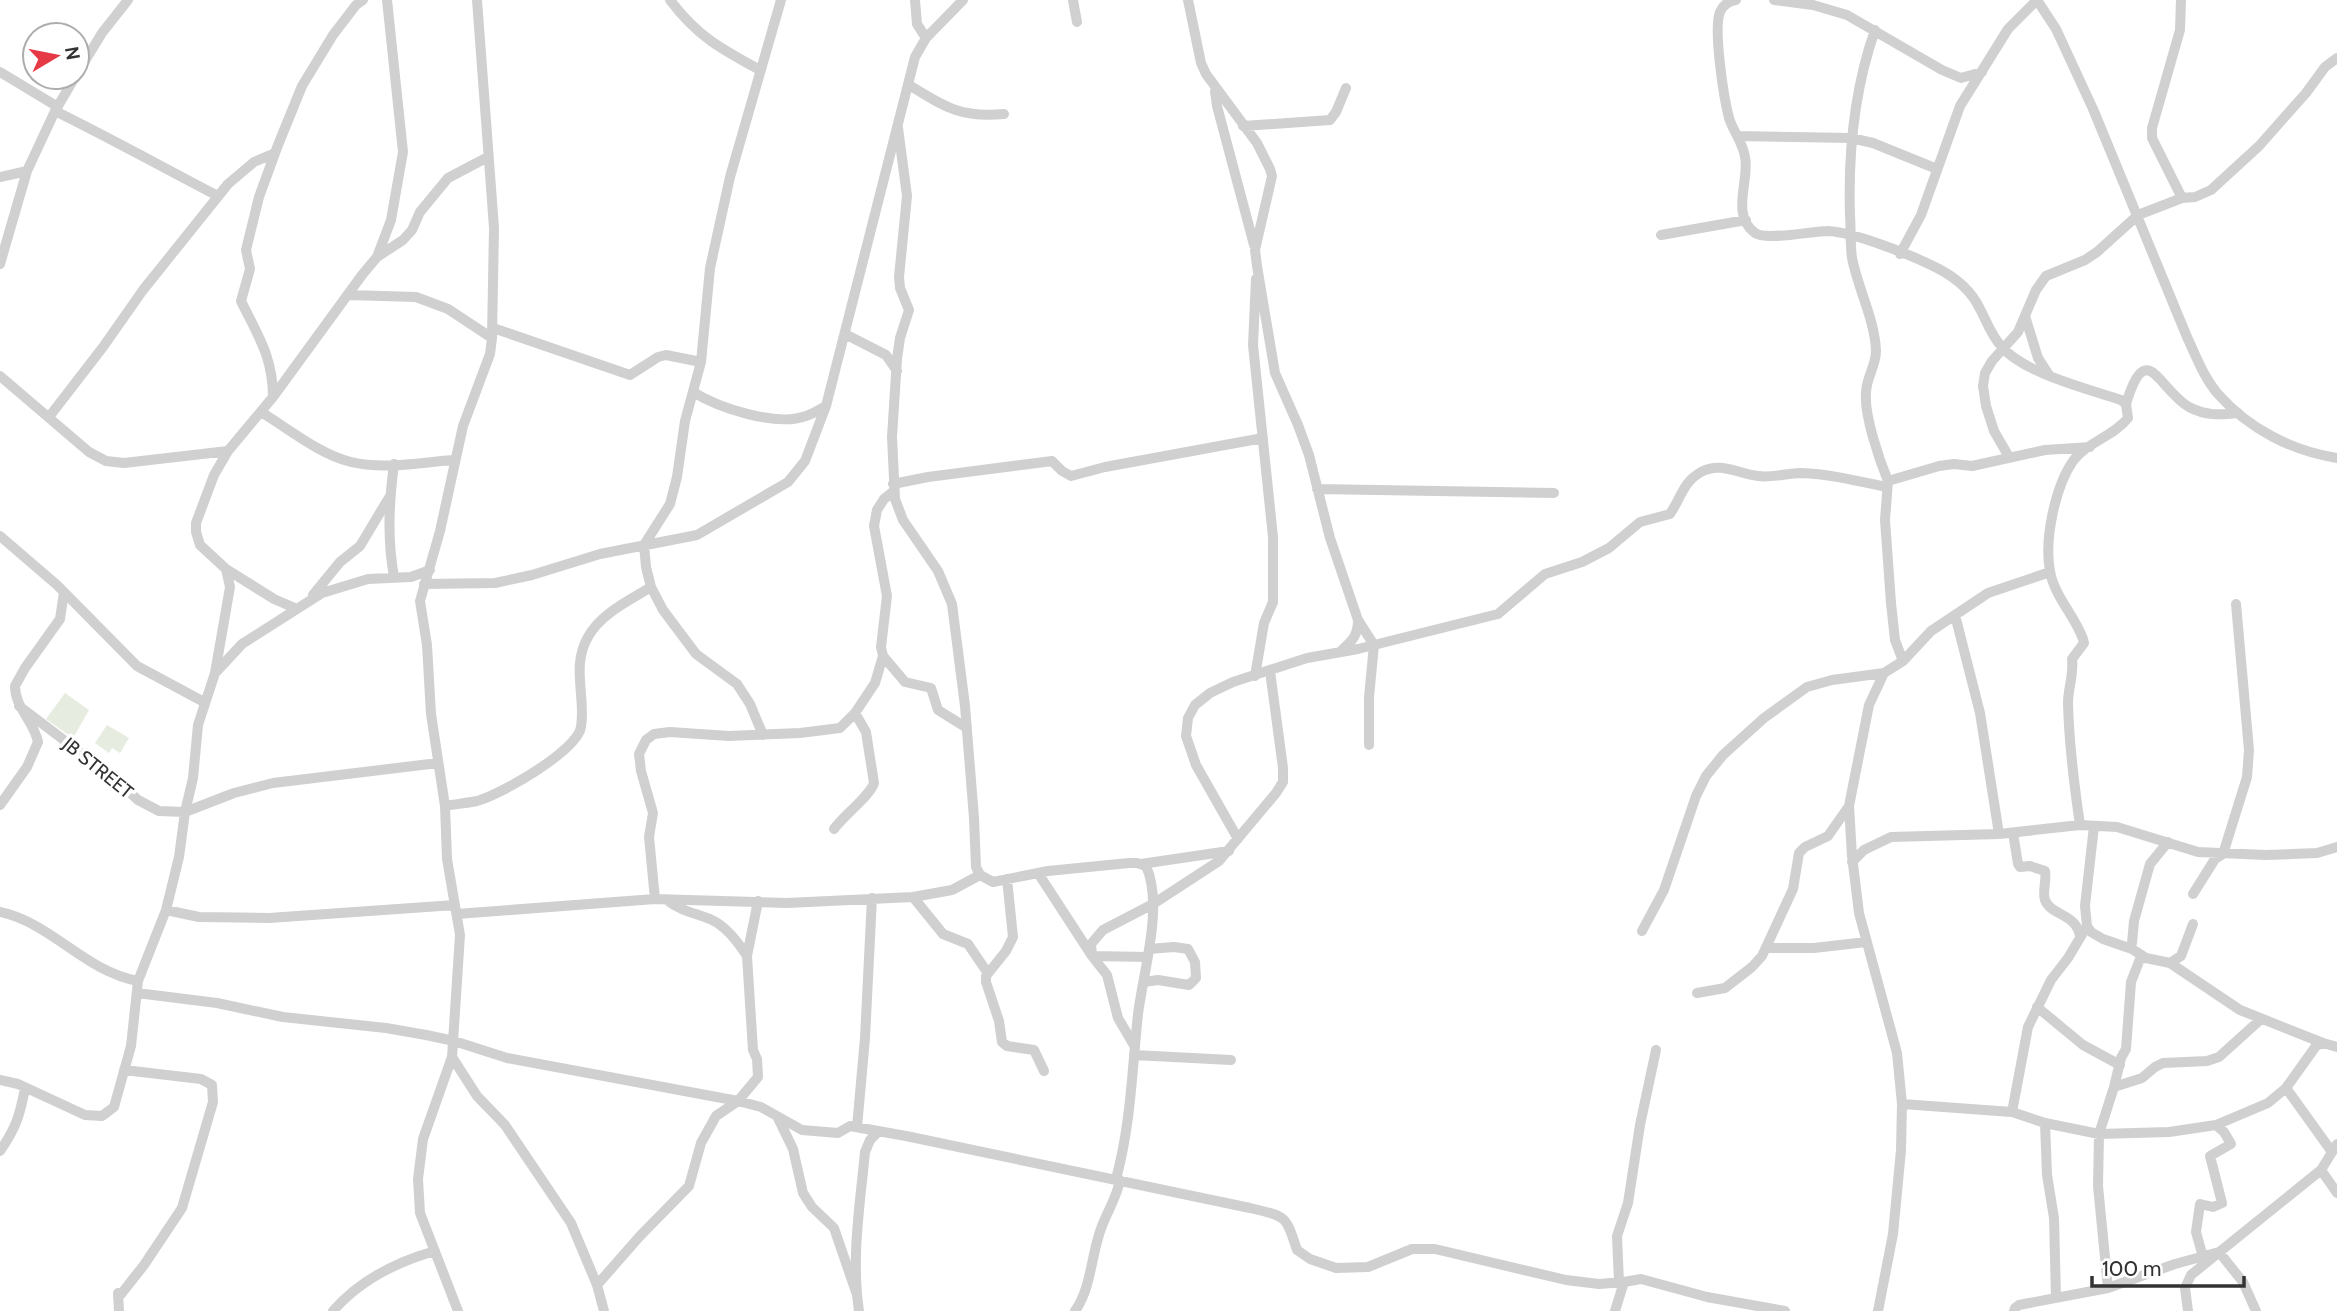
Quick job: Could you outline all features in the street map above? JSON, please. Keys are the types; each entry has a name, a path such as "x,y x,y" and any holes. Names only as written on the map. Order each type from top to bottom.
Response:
{"street":[{"path":"91,51 128,0"},
{"path":"273,397 273,377 262,339 241,302 250,269 246,250 259,197 302,86 333,35 363,0"},
{"path":"302,606 274,599 226,569 200,545 196,523 214,475 228,451 273,397 377,257 391,220 403,152 387,0"},
{"path":"458,1311 420,1213 418,1179 423,1139 452,1058 460,935 447,859 445,806 431,714 427,645 420,601 463,426 490,354 493,333 494,228 477,0"},
{"path":"670,0 713,45 760,70"},
{"path":"763,735 750,704 737,684 696,654 678,632 651,587 644,545 670,503 677,477 681,446 701,362 710,268 730,177 781,0"},
{"path":"915,0 917,24 926,38"},
{"path":"424,584 495,583 532,575 600,554 696,535 788,482 805,461 827,406 915,57 926,38 963,0"},
{"path":"1073,0 1077,22"},
{"path":"1188,0 1201,63 1215,88 1266,158 1272,176 1255,250"},
{"path":"1736,0 1724,6 1719,14 1718,35 1730,121 1746,159 1742,199 1746,220 1754,232 1765,237 1829,231 1851,234 1939,269 1965,287 1979,306 1991,333 2002,349 2050,375 2121,400 2129,411 2122,425 2103,435 2074,460 2052,517 2050,572 2084,639 2072,659 2074,670 2068,697 2070,756 2080,825"},
{"path":"1774,0 1813,5 1847,15 1942,70 1961,78 1982,72"},
{"path":"1900,254 1921,215 1960,106 2008,29 2037,0 2056,29 2203,370 2217,393 2238,412 2285,444 2337,458"},
{"path":"2181,0 2180,30 2152,128 2152,138 2182,198"},
{"path":"1875,30 1863,66 1850,138 1851,234 1852,256 1874,337 1876,354 1868,380 1866,402 1887,484 1885,520 1891,603 1895,640 1903,661"},
{"path":"2009,457 1994,431 1986,406 1983,386 1985,373 2018,332 2036,290 2046,276 2085,260 2138,215 2211,190 2259,146 2325,67 2337,58"},
{"path":"0,72 57,109 156,165 218,196"},
{"path":"909,85 952,110 967,115 1004,114"},
{"path":"1215,88 1217,106 1255,250 1275,373 1298,425 1330,538 1358,621 1374,645 1369,697 1369,745"},
{"path":"1243,126 1330,120 1346,88"},
{"path":"0,264 27,171 67,91"},
{"path":"898,128 906,196 899,277 900,288 909,310 900,338 897,372 892,437 894,487 903,520 938,571 952,604 967,728 976,867 980,876 993,882 1038,873 1141,864 1228,851"},
{"path":"1737,136 1850,138 1873,142 1937,169"},
{"path":"49,417 143,290 228,184 254,162 275,153"},
{"path":"377,257 403,240 412,230 420,212 448,178 488,157"},
{"path":"0,177 27,171"},
{"path":"1661,235 1746,220"},
{"path":"1255,676 1264,623 1273,602 1273,537 1253,345 1257,266"},
{"path":"348,295 416,297 448,309 493,333 630,375 658,357 666,355 701,362"},
{"path":"2025,316 2038,358 2050,375"},
{"path":"845,334 886,355 897,372"},
{"path":"2126,404 2133,380 2138,373 2146,371 2152,372 2180,401 2192,409 2214,416 2238,412"},
{"path":"0,376 89,452 106,461 124,463 228,451"},
{"path":"693,393 710,403 779,420 806,416 827,406"},
{"path":"261,412 327,453 352,462 394,464 455,460"},
{"path":"967,728 938,710 931,688 905,682 883,656 881,647 887,596 874,526 877,510 894,487 928,477 1052,461 1071,476 1263,438"},
{"path":"1238,839 1196,765 1186,736 1188,718 1195,705 1210,692 1307,658 1374,645 1498,614 1545,574 1582,562 1609,548 1640,522 1670,514 1682,489 1690,479 1704,470 1716,467 1734,468 1759,476 1791,473 1834,475 1887,484 1939,466 1972,466 2045,450 2090,447"},
{"path":"394,464 388,547 394,577"},
{"path":"1317,489 1554,493"},
{"path":"302,606 340,562 360,546 390,496"},
{"path":"2,542 64,592 137,666 205,702"},
{"path":"0,1080 25,1088 85,1115 102,1116 114,1107 131,1046 138,981 166,910 179,857 193,778 198,724 215,673 230,587 226,569"},
{"path":"215,673 242,644 322,593 344,584 368,579 411,577 429,569"},
{"path":"1642,931 1664,890 1696,796 1706,776 1723,755 1764,718 1807,687 1832,680 1884,673 1903,661 1931,631 1988,593 2050,572"},
{"path":"445,806 479,800 516,785 567,748 578,735 581,726 578,677 587,637 598,623 651,587"},
{"path":"0,805 27,767 38,742 30,722 19,706 15,686 60,619 64,592"},
{"path":"2193,894 2215,859 2223,854 2247,777 2249,750 2236,604"},
{"path":"60,619 86,614"},
{"path":"1955,615 1980,713 1998,834"},
{"path":"1342,651 1354,640 1358,632 1358,621"},
{"path":"655,899 649,837 653,813 640,771 641,747 654,734 670,732 729,736 835,729 845,725 875,683 883,656"},
{"path":"1092,956 1091,944 1097,935 1153,904 1204,871 1228,851 1283,782 1270,671"},
{"path":"1878,1311 1893,1234 1901,1150 1902,1104 1897,1053 1866,942 1852,862 1849,806 1869,705 1884,673"},
{"name":"JB STREET","path":"19,706 114,778 138,800 159,811 185,812"},
{"path":"835,829 850,809 872,790 874,783 866,732 855,713"},
{"path":"185,812 234,793 273,783 438,763"},
{"path":"1697,993 1725,988 1752,968 1766,948 1793,889 1799,853 1805,846 1828,836 1849,806"},
{"path":"1852,862 1864,850 1891,837 1998,834 2080,825 2117,827 2198,852 2317,853 2337,846"},
{"path":"2094,826 2085,896 2087,926 2096,936 2129,948 2146,958 2170,963 2240,1010 2337,1047"},
{"path":"2013,833 2018,864 2020,867 2030,866 2045,871 2044,899 2050,907 2076,924 2080,936"},
{"path":"2129,948 2150,864 2168,842"},
{"path":"1151,883 1159,867 1170,860"},
{"path":"1075,1311 1083,1294 1102,1227 1118,1192 1133,1092 1134,1051 1149,953 1153,904 1146,866 1141,864"},
{"path":"1038,873 1107,975 1118,1018 1134,1051"},
{"path":"166,910 200,917 269,918 655,899 786,903 914,897 952,890 980,876"},
{"path":"1007,879 1013,937 1006,951 987,972 986,982 999,1021 1002,1042 1007,1046 1034,1050 1044,1070"},
{"path":"914,897 943,934 963,941 971,948 987,972"},
{"path":"857,1127 872,898"},
{"path":"667,900 683,911 716,922 737,940 747,956"},
{"path":"597,1284 689,1186 701,1143 716,1116 738,1101 758,1077 757,1059 753,1050 747,956 758,901"},
{"path":"0,912 61,941 100,969 121,978 138,981"},
{"path":"2170,963 2181,956 2193,924"},
{"path":"2012,1112 2028,1027 2051,980 2087,926"},
{"path":"1766,948 1814,948 1866,942"},
{"path":"1092,956 1188,949 1195,961 1196,978 1189,985 1158,980 1144,982"},
{"path":"2108,1288 2098,1186 2099,1134 2127,1043 2131,982 2140,959 2146,958"},
{"path":"137,993 217,1003 283,1017 386,1028 454,1041 507,1058 738,1101 761,1107 802,1130 840,1132 848,1126 857,1127 970,1148 1273,1214 1291,1226 1297,1250 1310,1259 1336,1268 1368,1267 1412,1249 1435,1250 1566,1280 1599,1284 1641,1279 1707,1297 1783,1311"},
{"path":"2037,1007 2083,1045 2120,1065"},
{"path":"2115,1087 2142,1078 2163,1063 2207,1061 2219,1057 2261,1019"},
{"path":"1902,1104 2012,1112 2045,1123 2099,1134 2169,1132 2216,1125 2268,1104 2286,1088 2316,1046 2323,1043"},
{"path":"1134,1051 1231,1060"},
{"path":"1615,1311 1621,1282 1617,1236 1628,1203 1640,1125 1656,1051"},
{"path":"452,1058 477,1096 505,1125 571,1223 597,1284 604,1311"},
{"path":"119,1311 118,1294 144,1265 182,1208 213,1102 212,1085 201,1079 124,1070"},
{"path":"0,1151 14,1131 20,1116 25,1088"},
{"path":"2189,1311 2185,1288 2191,1275 2321,1170 2334,1148 2286,1088"},
{"path":"778,1118 793,1149 803,1193 812,1207 834,1228 857,1295"},
{"path":"2045,1123 2056,1298"},
{"path":"2203,1257 2196,1232 2200,1204 2213,1207 2222,1203 2210,1156 2231,1144 2216,1125"},
{"path":"859,1311 856,1242 865,1152 870,1140 879,1132"},
{"path":"2321,1170 2337,1193"},
{"path":"333,1311 352,1292 388,1268 435,1251"},
{"path":"2014,1311 2020,1305 2108,1288 2175,1264 2219,1252"},
{"path":"2219,1252 2243,1282 2256,1311"}],"shaded area":[{"path":"65,693 89,710 73,738 46,719"},
{"path":"107,725 129,738 120,753 112,748 109,753 95,743"}]}
